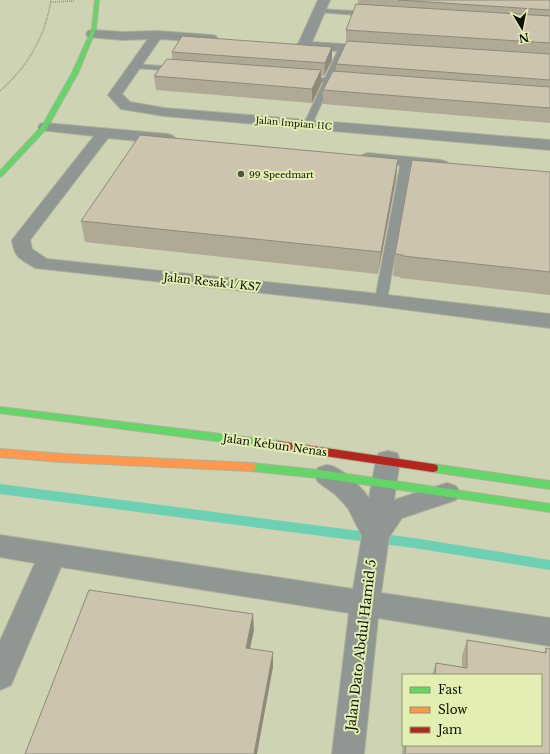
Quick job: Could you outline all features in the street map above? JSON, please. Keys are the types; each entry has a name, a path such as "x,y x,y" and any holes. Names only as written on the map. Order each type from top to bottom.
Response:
{"street":[{"path":"0,175 45,127 75,73 90,41 93,31 97,0"},
{"path":"304,45 321,5"},
{"path":"93,31 123,36 152,35 227,40"},
{"name":"Jalan Impian 11C","path":"152,35 135,66 115,94 126,106 164,112 550,145"},
{"path":"289,44 383,51"},
{"path":"45,127 184,140"},
{"name":"Jalan Resak 1/KS7","path":"104,133 21,240 23,252 42,264 381,300 550,321"},
{"path":"350,156 459,166"},
{"name":"Jalan Kebun Nenas","path":"0,410 258,442 386,472 447,493 550,508"},
{"name":"Jalan Kebun Nenas","path":"0,453 63,458 255,467 327,475 386,472 550,484"},
{"path":"374,542 386,472"},
{"path":"327,475 345,486 361,506 374,542"},
{"name":"Jalan Dato Abdul Hamid 5","path":"348,754 374,542 393,511 447,493"},
{"path":"0,546 550,632"},
{"path":"0,675 53,554"}],"lane":[{"path":"321,5 375,14"},
{"path":"308,124 343,48"},
{"path":"135,66 189,70"},
{"path":"297,78 352,83"},
{"path":"381,300 406,161"}],"path":[{"path":"0,91 8,84 24,64 38,43 47,21 51,1 77,0"}],"building":[{"path":"398,0 550,0 550,10"},
{"path":"356,4 550,16 550,43 346,30"},
{"path":"182,36 332,47 325,63 172,52"},
{"path":"347,41 550,54 550,80 336,64"},
{"path":"167,59 321,70 312,89 154,76"},
{"path":"333,71 550,87 550,108 323,90"},
{"path":"140,135 398,159 381,252 81,221"},
{"path":"412,160 550,172 550,272 395,254"},
{"path":"89,590 253,614 246,648 273,652 254,754 25,754"},
{"path":"467,640 546,653 546,648 550,649 550,754 405,754 406,746 542,746 542,674 435,674 436,663 467,668"}],"waterway":[{"path":"0,489 414,543 550,565"}],"traffic: fast":[{"path":"0,175 45,127 75,73 94,29 97,0"},
{"path":"0,410 278,445"},
{"path":"251,467 327,475 550,508"},
{"path":"433,468 550,485"}],"traffic: slow":[{"path":"0,453 63,458 251,467"}],"traffic: jam":[{"path":"278,445 433,468"}],"place":[{"name":"99 Speedmart","path":"241,174"}]}
